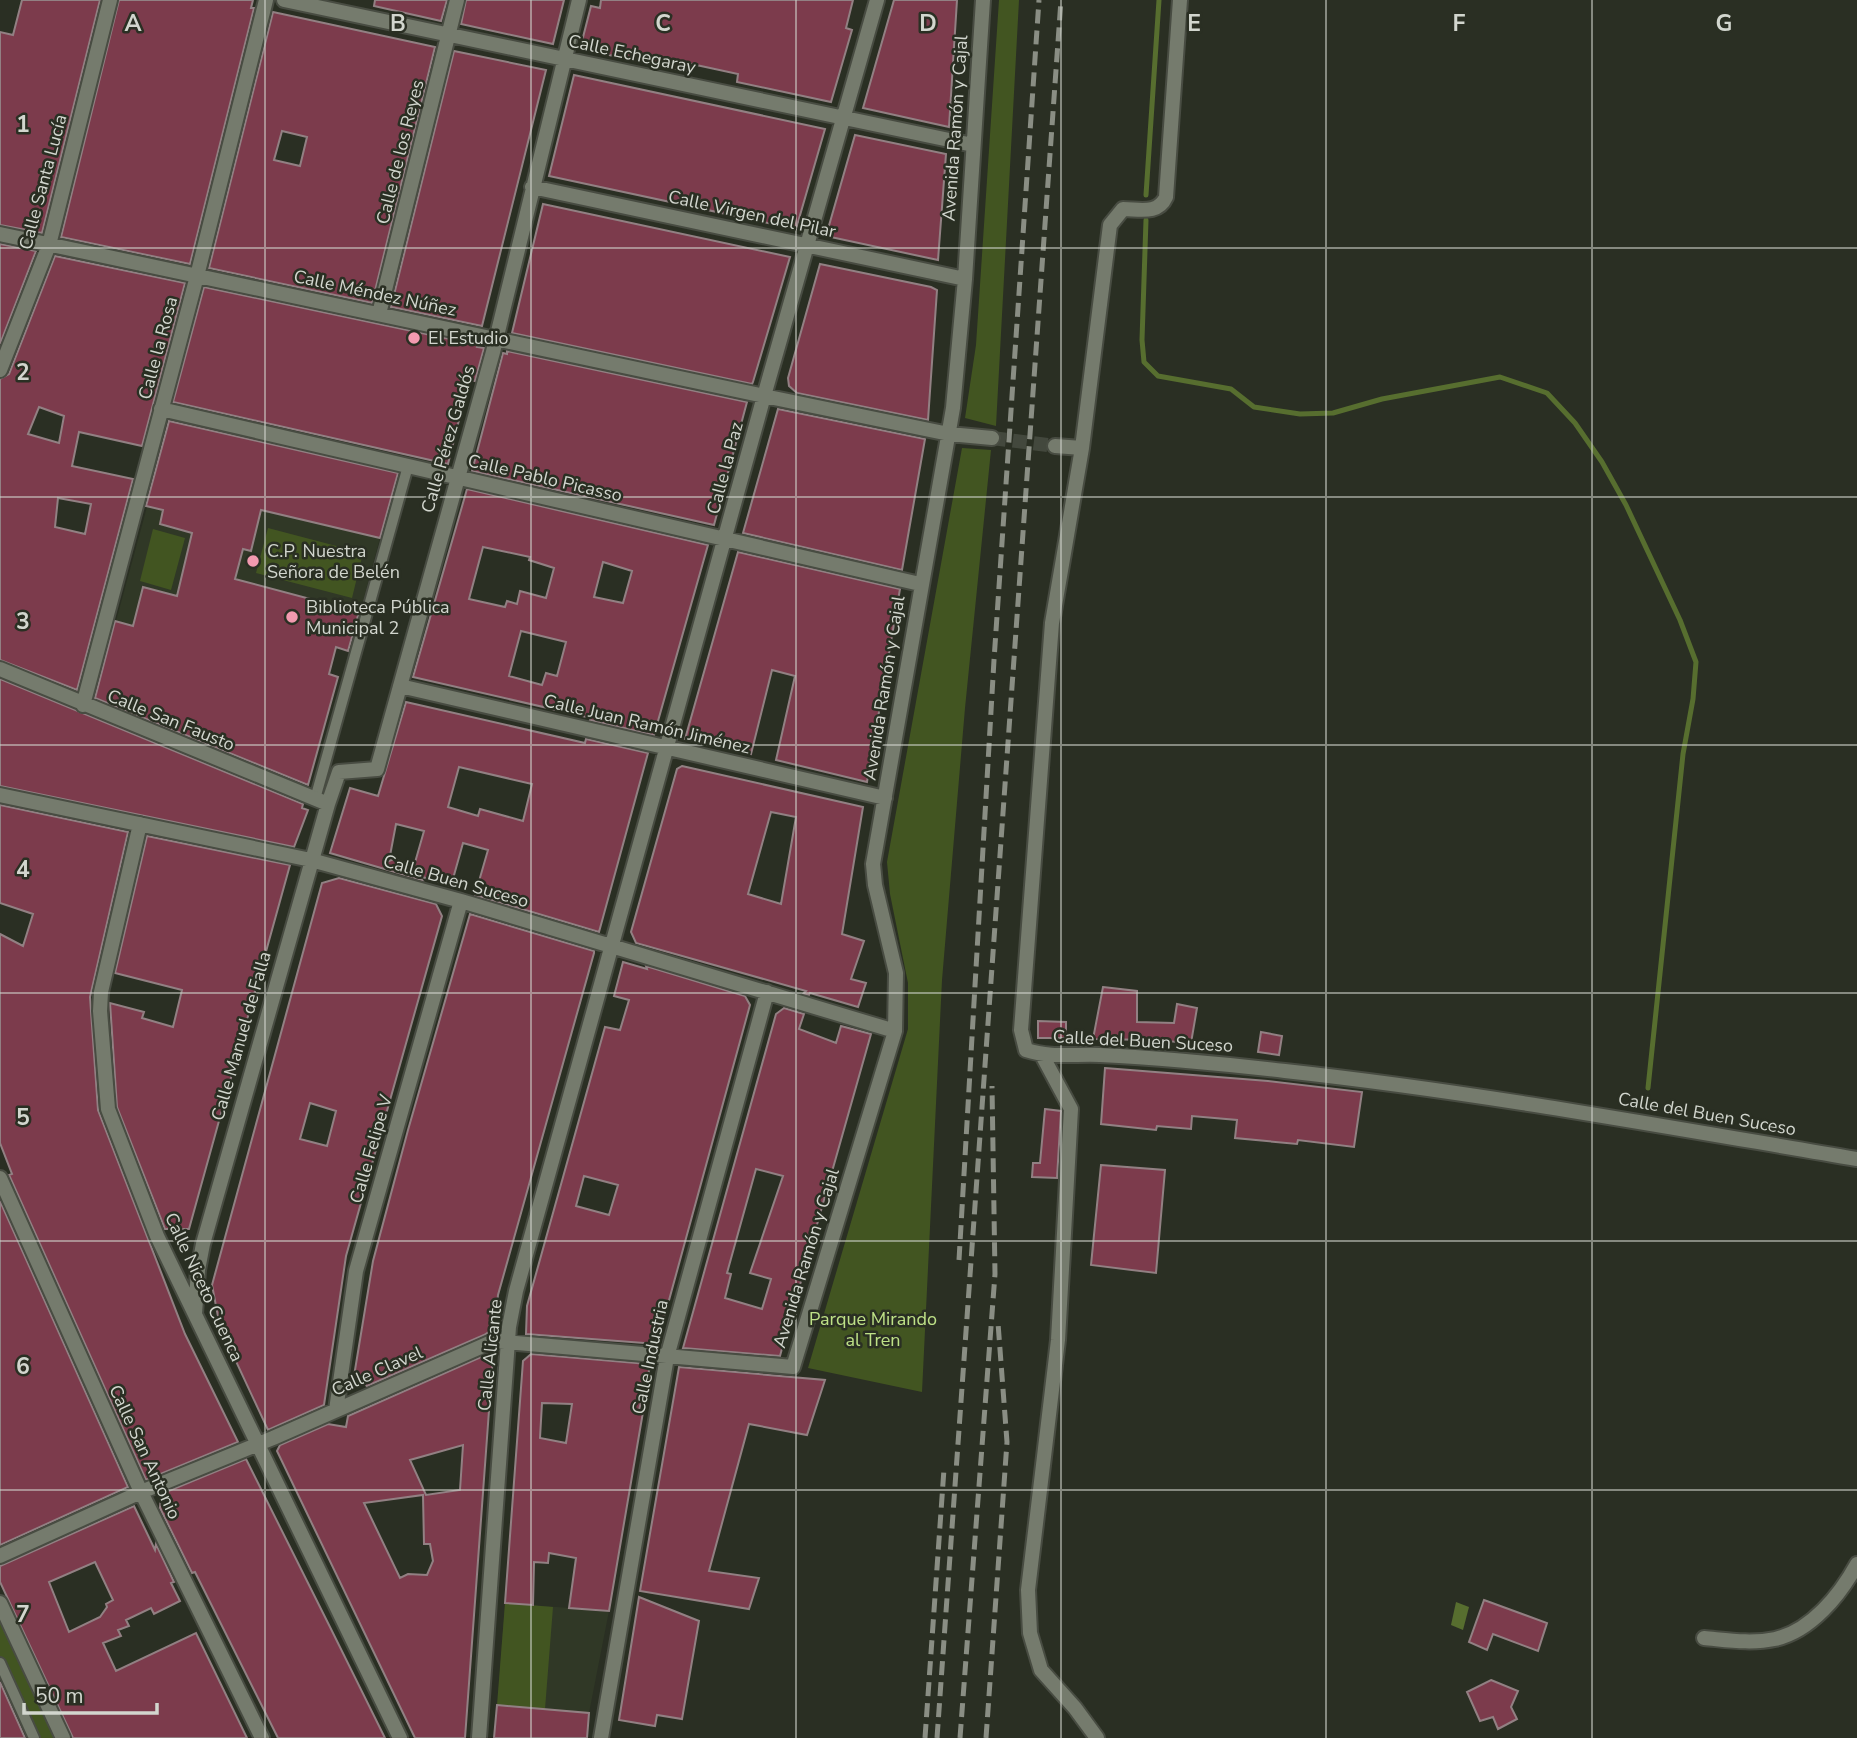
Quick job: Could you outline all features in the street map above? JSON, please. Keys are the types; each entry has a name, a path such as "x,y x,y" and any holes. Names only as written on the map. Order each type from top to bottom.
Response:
{"street":[{"name":"Calle Santa Lucía","path":"0,370 49,245 110,0"},
{"name":"Calle la Rosa","path":"83,705 197,276 266,0"},
{"name":"Calle Echegaray","path":"284,0 973,145"},
{"name":"Calle de los Reyes","path":"379,314 457,0"},
{"name":"Calle Pérez Galdós","path":"339,772 377,769 495,338 579,0"},
{"name":"Calle la Paz","path":"612,946 877,0"},
{"name":"Avenida Ramón y Cajal","path":"793,1367 895,1031 896,972 873,864 956,380 983,0"},
{"path":"1055,446 1082,448 1110,225 1123,209 1155,209 1163,205 1166,197 1180,0"},
{"name":"Calle Virgen del Pilar","path":"532,187 964,279"},
{"name":"Calle Méndez Núñez","path":"0,234 948,434 992,438"},
{"name":"Calle Pablo Picasso","path":"161,409 920,584"},
{"name":"Calle del Buen Suceso","path":"1082,448 1052,624 1021,1030 1026,1050 1042,1055 1099,1055 1227,1065 1374,1081 1857,1159"},
{"path":"321,802 408,466"},
{"name":"Calle San Fausto","path":"0,669 321,802"},
{"name":"Calle Juan Ramón Jiménez","path":"400,686 885,798"},
{"name":"Calle Manuel de Falla","path":"195,1314 203,1244 311,860 321,802 339,772"},
{"name":"Calle Buen Suceso","path":"0,794 311,860 461,901 895,1031"},
{"name":"Calle Niceto Cuenca","path":"140,824 101,992 107,1099 112,1121 157,1236 400,1738"},
{"name":"Calle Felipe V","path":"336,1410 356,1271 461,901"},
{"name":"Calle Alicante","path":"479,1738 508,1342 516,1291 612,946"},
{"name":"Calle Industria","path":"601,1738 667,1357 767,992"},
{"path":"1042,1055 1071,1109 1058,1340 1028,1590 1028,1615 1034,1655 1041,1670 1097,1738"},
{"name":"Calle San Antonio","path":"0,1178 141,1492 262,1738"},
{"name":"Calle Clavel","path":"0,1556 141,1492 487,1343 508,1342 793,1367"},
{"path":"1704,1638 1749,1642 1775,1639 1795,1632 1813,1619 1844,1587 1857,1564"},
{"path":"0,1603 63,1738"},
{"path":"0,1663 34,1738"}],"shaded area":[{"name":"C.P. Nuestra Señora de Belén","path":"153,485 380,538 360,612 255,584 252,591 175,636 116,621"},
{"path":"1456,1602 1469,1607 1463,1630 1451,1625"},
{"path":"505,1603 609,1611 589,1713 495,1738"}],"green space":[{"path":"999,0 1019,0 996,426 965,418 976,345"},
{"name":"Parque Mirando al Tren","path":"962,448 991,450 965,708 942,980 922,1392 808,1368 908,1029 908,983 890,894 887,862"},
{"path":"268,528 363,553 352,598 256,573"},
{"path":"153,529 185,538 171,590 140,581"},
{"path":"0,1603 63,1738 34,1738 0,1663"},
{"path":"505,1603 553,1607 545,1709 497,1705"}],"building":[{"path":"22,0 100,0 42,233 0,225 0,32 13,35"},
{"path":"119,0 253,0 251,8 254,8 190,264 61,237"},
{"path":"375,0 447,0 441,21 374,6"},
{"path":"466,0 564,0 553,44 461,24"},
{"path":"601,0 853,0 846,28 852,30 831,102 737,82 738,74 687,63 686,71 580,49 591,6 600,8"},
{"path":"894,0 957,0 949,127 863,108"},
{"path":"273,12 435,47 372,303 209,268","holes":["282,131 307,137 300,166 274,160"]},
{"path":"454,51 546,70 482,326 391,307"},
{"path":"574,75 825,129 796,229 549,176"},
{"path":"855,135 946,154 938,260 826,236"},
{"path":"543,204 790,257 752,384 512,333"},
{"path":"0,244 36,251 0,344"},
{"path":"55,256 185,283 142,446 79,432 72,466 133,479 77,690 0,660 0,379 9,374","holes":["39,407 64,416 59,443 28,434","58,498 91,504 85,534 55,527"]},
{"path":"820,264 937,290 928,420 797,393 789,386 788,378"},
{"path":"204,287 484,348 475,381 469,380 448,464 173,402"},
{"path":"507,351 747,402 714,525 472,471 503,353 507,354"},
{"path":"778,409 925,439 902,570 743,533"},
{"path":"169,421 398,473 380,538 261,510 251,551 243,549 235,579 359,612 348,651 336,647 329,674 338,677 308,785 95,698 115,621 133,626 143,587 177,596 192,533 160,524 163,510 146,506"},
{"path":"467,489 708,545 654,735 413,677","holes":["483,547 530,557 529,560 554,568 546,598 520,591 517,604 507,601 505,607 469,599","603,562 632,571 623,603 594,597","521,631 566,642 557,676 546,673 542,685 509,676"]},
{"path":"738,552 900,589 867,782 776,760 795,676 772,670 751,754 685,739"},
{"path":"0,679 303,804 302,808 308,810 294,847 0,786"},
{"path":"406,702 585,743 586,739 648,753 599,932 475,895 488,850 463,843 451,886 330,853 350,788 378,796","holes":["459,767 532,784 523,821 480,809 478,816 448,807","396,824 424,831 414,866 394,859 389,861"]},
{"path":"682,766 863,807 842,934 864,941 851,979 866,983 858,1007 810,993 803,994 806,991 636,943 631,932 677,769","holes":["771,812 796,817 781,904 748,894"]},
{"path":"0,805 128,832 90,997 98,1110 185,1334 238,1442 146,1480 9,1175 12,1174 0,1143 0,934 23,946 33,914 0,903"},
{"path":"147,836 290,865 189,1229 165,1229 117,1107 110,1003 144,1012 142,1018 173,1027 182,990 115,973"},
{"path":"339,878 436,904 442,916 346,1256 324,1405 268,1430 220,1327 212,1285 322,883","holes":["310,1103 336,1111 327,1146 300,1139"]},
{"path":"470,914 594,953 498,1295 495,1328 367,1386 354,1376 373,1261"},
{"path":"623,962 647,969 646,966 745,996 750,1005 657,1344 526,1334 527,1306 605,1027 620,1030 629,1000 614,996","holes":["584,1176 618,1185 609,1215 576,1206"]},
{"path":"1103,987 1137,991 1137,1022 1174,1023 1177,1004 1197,1008 1191,1043 1093,1039"},
{"path":"784,1008 804,1014 799,1029 836,1043 841,1026 871,1034 780,1356 683,1348 776,1014","holes":["756,1169 783,1176 750,1273 771,1279 762,1309 725,1298 731,1274 727,1273"]},
{"path":"1038,1021 1066,1022 1066,1038 1038,1038"},
{"path":"1261,1032 1282,1036 1279,1055 1258,1052"},
{"path":"1105,1068 1268,1081 1362,1092 1354,1147 1298,1140 1297,1144 1235,1138 1237,1120 1192,1116 1191,1129 1157,1126 1156,1130 1101,1124"},
{"path":"1045,1109 1061,1111 1057,1178 1032,1177 1033,1163 1040,1163"},
{"path":"1101,1165 1165,1170 1156,1273 1091,1265"},
{"path":"0,1201 128,1487 0,1545"},
{"path":"490,1353 493,1356 465,1738 415,1738 277,1451 280,1445 328,1424 346,1427 348,1416","holes":["463,1445 460,1490 426,1495 410,1460","423,1495 424,1544 430,1544 433,1561 427,1575 408,1574 400,1578 364,1503"]},
{"path":"531,1354 648,1364 650,1367 639,1410 643,1412 609,1611 569,1608 576,1558 549,1553 548,1563 534,1562 533,1605 505,1603 523,1361","holes":["542,1403 572,1404 566,1443 540,1438"]},
{"path":"679,1367 825,1380 807,1435 749,1424 709,1571 759,1578 749,1609 640,1591"},
{"path":"246,1459 385,1738 278,1738 195,1572 192,1573 160,1508 161,1494"},
{"path":"134,1506 155,1550 156,1544 180,1601 154,1614 151,1608 126,1620 129,1626 118,1630 121,1636 103,1643 116,1671 196,1633 247,1738 73,1738 0,1582 0,1566","holes":["95,1562 113,1600 106,1604 107,1607 100,1617 69,1632 49,1582"]},
{"path":"639,1597 699,1621 682,1719 657,1715 655,1726 619,1720"},
{"path":"1484,1600 1547,1623 1538,1651 1493,1634 1487,1650 1469,1642"},
{"path":"1491,1680 1518,1691 1511,1707 1517,1719 1498,1729 1493,1717 1480,1721 1467,1692"},
{"path":"0,1682 25,1738 0,1738"},
{"path":"497,1705 589,1713 587,1738 494,1738"}],"waterway":[{"path":"1146,195 1159,0"},
{"path":"1146,220 1142,340 1144,362 1158,376 1231,389 1254,407 1300,414 1333,413 1382,399 1500,377 1547,393 1575,423 1602,462 1626,505 1680,620 1696,662 1693,699 1683,754 1648,1088"}],"tunnel":[{"path":"992,438 1055,446"}],"railway":[{"path":"959,1260 994,660 1039,0"},
{"path":"937,1738 1061,0"},
{"path":"960,1738 995,1274 992,1086"},
{"path":"986,1738 1007,1442 998,1323"},
{"path":"925,1738 944,1469"}],"place":[{"name":"El Estudio","path":"414,338"},
{"name":"C.P. Nuestra Señora de Belén","path":"253,561"},
{"name":"Biblioteca Pública Municipal 2","path":"292,617"}]}
